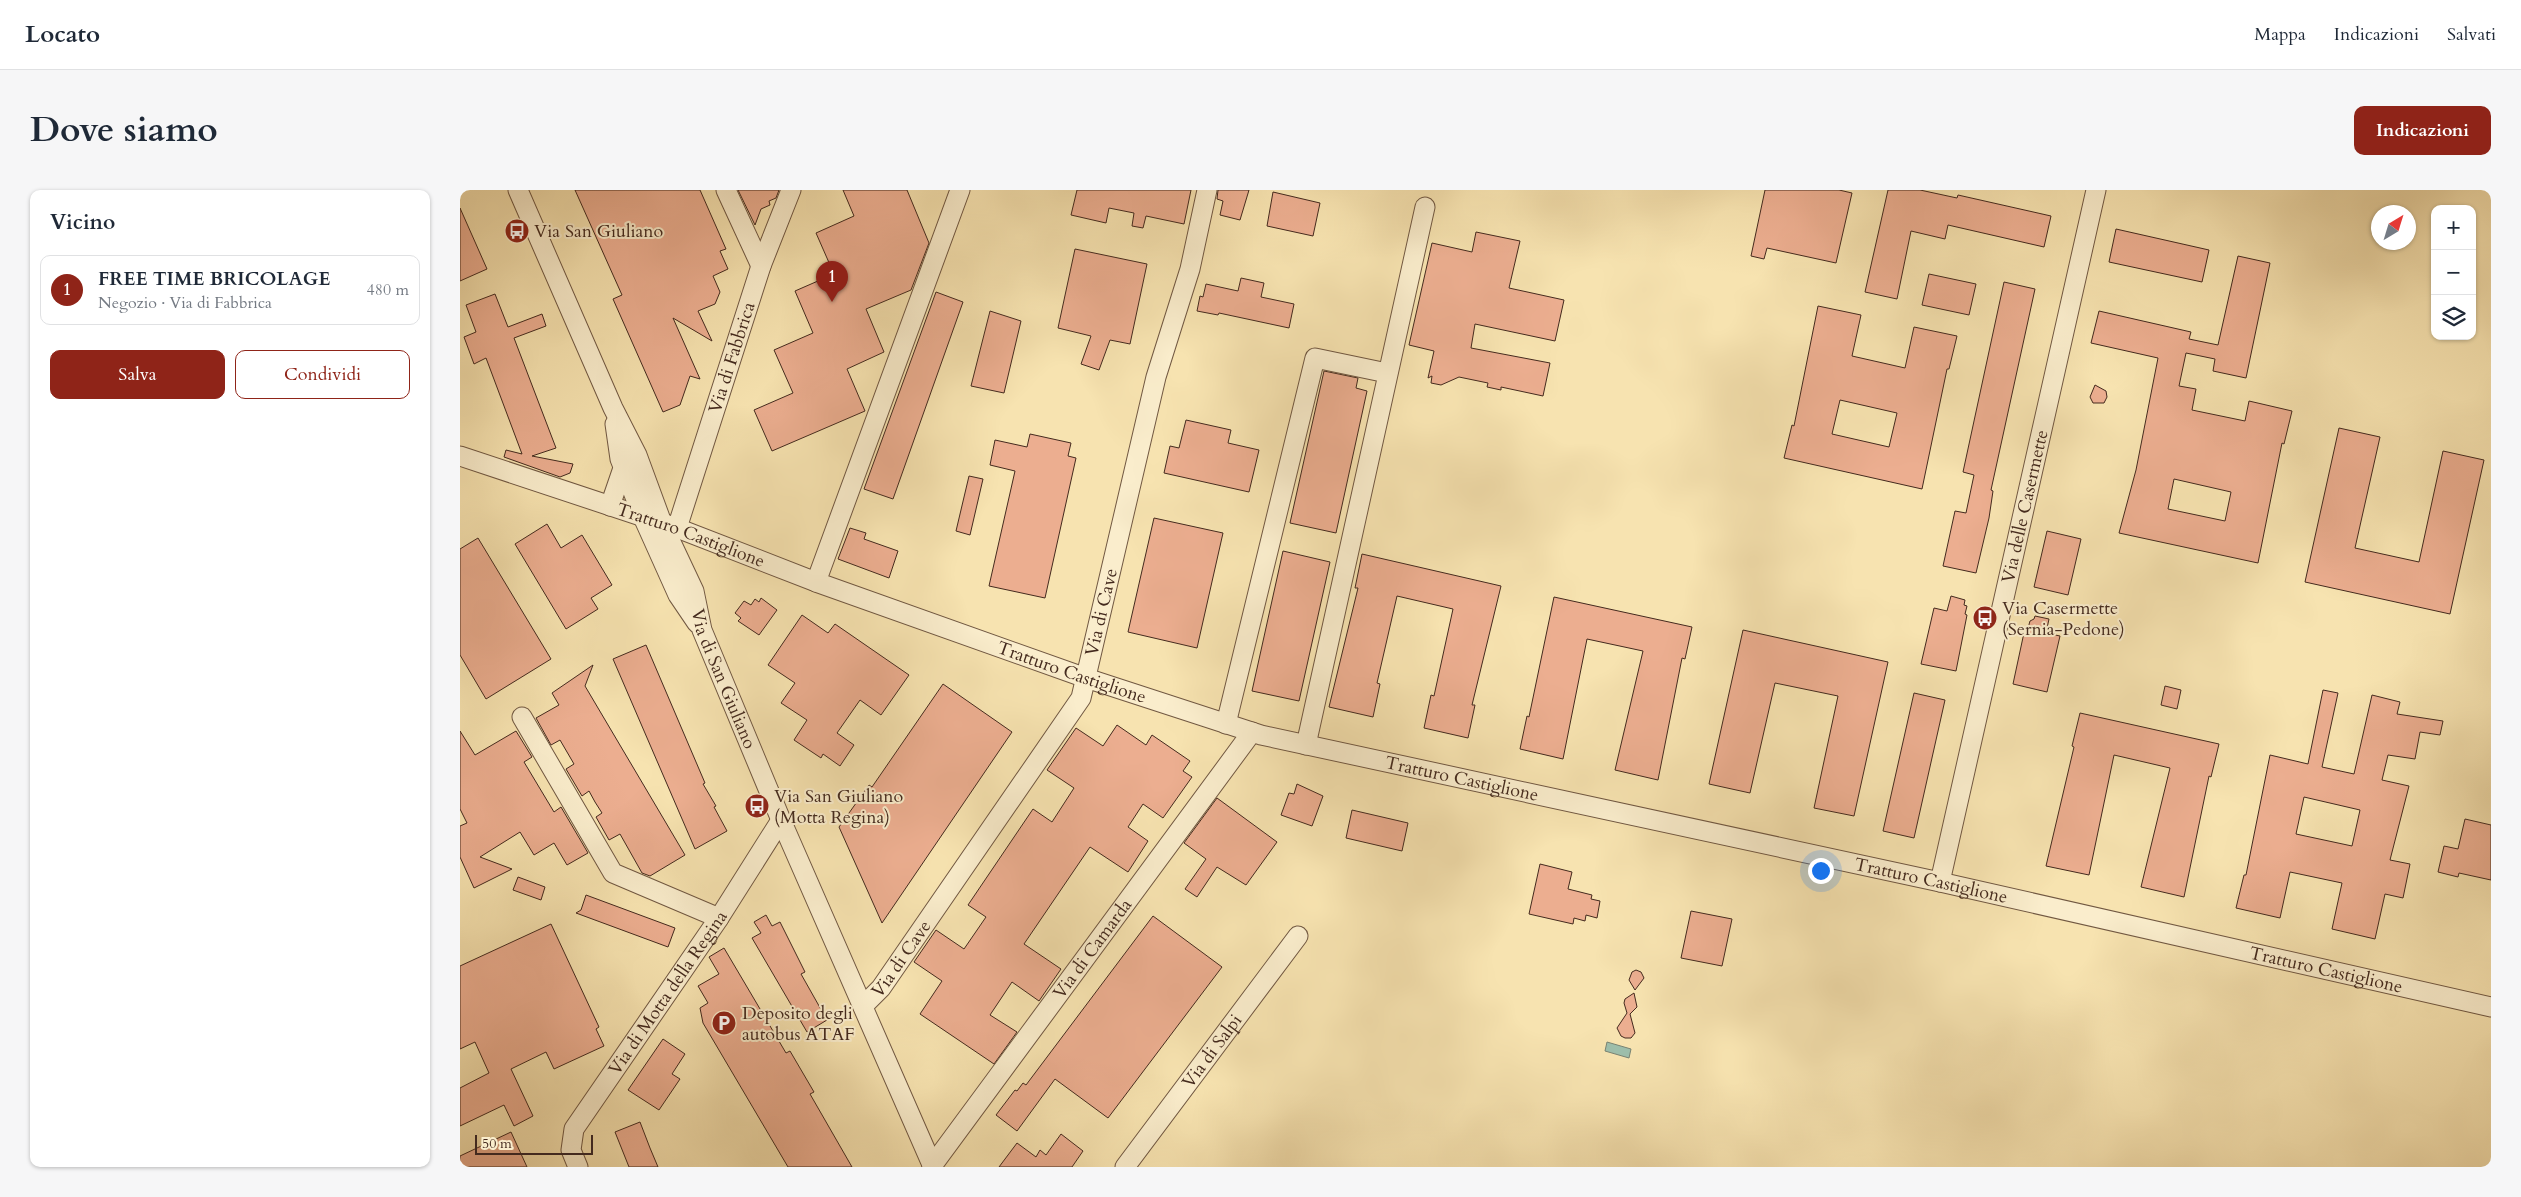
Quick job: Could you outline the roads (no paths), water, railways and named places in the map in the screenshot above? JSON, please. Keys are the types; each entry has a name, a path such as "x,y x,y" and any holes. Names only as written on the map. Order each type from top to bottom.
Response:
{"street":[{"name":"Via di San Giuliano","path":"518,190 613,408 669,526 683,567 694,591 702,630 781,820 933,1167"},
{"path":"726,190 761,266"},
{"name":"Via di Fabbrica","path":"669,526 761,266 791,190"},
{"path":"816,582 960,190"},
{"name":"Via di Cave","path":"863,1006 880,988 1081,698 1156,376 1190,269 1207,190"},
{"name":"Via delle Casermette","path":"1940,882 2096,190"},
{"path":"1306,745 1425,207"},
{"path":"1226,724 1315,358 1388,373"},
{"path":"613,408 623,468 678,594 702,630"},
{"name":"Tratturo Castiglione","path":"460,456 669,526 816,582 1086,678 1252,732 1940,882 2491,1006"},
{"path":"610,506 623,468"},
{"path":"683,567 703,539"},
{"path":"522,717 613,873 719,918"},
{"name":"Via di Camarda","path":"933,1167 1252,732"},
{"name":"Via di Motta della Regina","path":"578,1167 571,1150 574,1128 719,918 781,820"},
{"name":"Via di Salpi","path":"1125,1167 1298,936"}],"place":[{"name":"Via San Giuliano","path":"517,231"},
{"name":"FREE TIME BRICOLAGE","path":"832,302"},
{"name":"Via Casermette (Sernia-Pedone)","path":"1985,618"},
{"name":"Via San Giuliano (Motta Regina)","path":"757,806"},
{"name":"Deposito degli autobus ATAF","path":"724,1023"}]}
